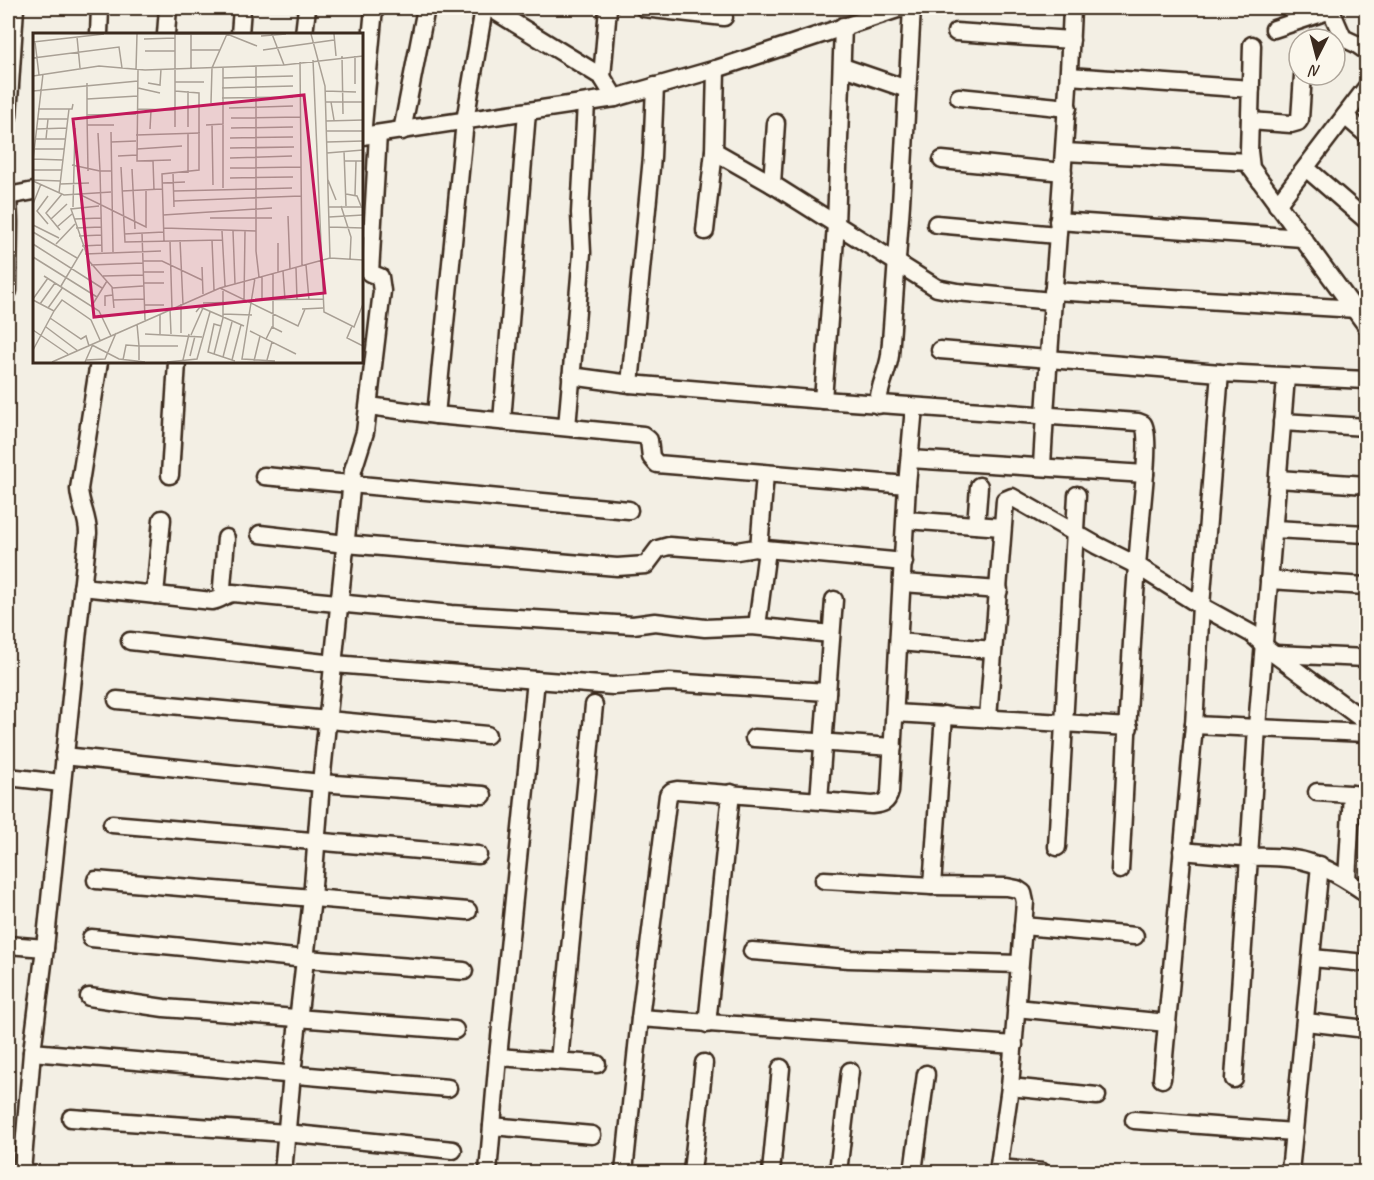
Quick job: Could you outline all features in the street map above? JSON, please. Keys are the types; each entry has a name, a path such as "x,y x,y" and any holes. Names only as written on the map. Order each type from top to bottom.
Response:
{"street":[{"path":"8,116 10,50 15,8"},
{"path":"99,33 100,8"},
{"path":"166,33 168,8"},
{"path":"240,33 242,8"},
{"path":"304,33 307,8"},
{"path":"283,1173 318,842 321,783 352,484 355,461 364,441 382,284 380,277 366,272 367,136 374,8"},
{"path":"402,131 426,8"},
{"path":"435,415 465,121 484,8"},
{"path":"490,8 602,77 615,98"},
{"path":"602,77 608,8"},
{"path":"644,8 724,17"},
{"path":"367,136 615,98 716,69 850,19 901,8"},
{"path":"878,405 879,393 889,363 912,8"},
{"path":"1042,466 1052,296 1068,108 1072,8"},
{"path":"1274,29 1331,9 1340,35 1366,51"},
{"path":"823,400 836,225 843,67 850,19"},
{"path":"956,32 1071,40"},
{"path":"1252,45 1249,162 1251,168 1276,205 1357,309 1366,325"},
{"path":"843,67 907,88"},
{"path":"705,231 714,151 716,69"},
{"path":"1069,76 1251,89"},
{"path":"630,384 652,157 655,86"},
{"path":"1250,121 1291,124 1298,122 1302,87"},
{"path":"1276,205 1366,88"},
{"path":"960,97 1068,108"},
{"path":"567,427 582,253 580,213 586,103"},
{"path":"502,421 527,112"},
{"path":"1345,116 1366,134"},
{"path":"772,184 776,123"},
{"path":"714,151 772,184 927,284 946,291 1357,309"},
{"path":"1065,152 1249,162"},
{"path":"942,160 1063,172"},
{"path":"1306,168 1366,220"},
{"path":"8,291 8,196 33,191"},
{"path":"936,224 1302,238"},
{"path":"940,350 1220,373 1366,380"},
{"path":"22,1173 32,1052 45,948 88,526 80,502 79,489 99,363"},
{"path":"170,475 177,363"},
{"path":"1162,1080 1194,725 1220,373"},
{"path":"571,376 630,384 878,405 1143,424 1146,434 1144,474 1136,564 1120,870"},
{"path":"1234,1079 1257,727 1270,650 1269,580 1286,377"},
{"path":"369,406 435,415 643,435 650,440 651,457 657,464 907,485"},
{"path":"624,1173 640,1018 668,795 677,790 882,804 887,801 890,792 907,485 914,407"},
{"path":"1282,422 1366,427"},
{"path":"910,459 1144,474"},
{"path":"757,626 763,549 765,474"},
{"path":"264,476 628,510"},
{"path":"1278,479 1366,485"},
{"path":"976,525 979,486"},
{"path":"1057,847 1077,495"},
{"path":"988,718 1002,527 1005,500 1012,497 1136,564 1201,606 1252,634 1366,722"},
{"path":"154,595 162,519"},
{"path":"906,520 1002,527"},
{"path":"1274,529 1366,534"},
{"path":"260,534 346,544 617,567 646,565 654,552 669,546 736,551 763,549 904,562"},
{"path":"224,596 222,587 226,538"},
{"path":"1269,580 1366,586"},
{"path":"903,584 999,590"},
{"path":"82,587 212,601 233,593 451,614 614,625 641,626 662,622 710,628 757,626 831,634"},
{"path":"819,800 834,600"},
{"path":"130,641 334,664 536,680 621,686 670,682 827,692"},
{"path":"899,642 993,650"},
{"path":"1270,650 1366,658"},
{"path":"488,1173 536,680"},
{"path":"117,700 487,735"},
{"path":"559,1061 594,705"},
{"path":"895,713 1128,727"},
{"path":"932,886 944,715"},
{"path":"1194,725 1366,734"},
{"path":"754,738 893,747"},
{"path":"64,756 321,783 483,795"},
{"path":"8,777 61,783"},
{"path":"1317,792 1359,795 1347,879"},
{"path":"707,1024 731,793"},
{"path":"112,824 478,855"},
{"path":"1182,851 1249,857 1295,858 1320,865 1347,879 1366,893"},
{"path":"1290,1173 1320,865"},
{"path":"96,880 468,911"},
{"path":"824,880 1017,889 1023,893 1025,902 1014,1046 999,1170 1041,1173"},
{"path":"1023,926 1135,936"},
{"path":"91,938 306,959 464,970"},
{"path":"8,945 45,948"},
{"path":"752,951 849,959 1019,964"},
{"path":"1312,958 1366,963"},
{"path":"89,997 164,1008 455,1030"},
{"path":"1016,1008 1167,1023"},
{"path":"640,1018 1014,1046"},
{"path":"1305,1022 1366,1029"},
{"path":"32,1052 448,1088"},
{"path":"498,1057 597,1064"},
{"path":"692,1173 704,1063"},
{"path":"777,1172 781,1068"},
{"path":"838,1173 850,1071"},
{"path":"913,1173 926,1074"},
{"path":"1010,1087 1097,1096"},
{"path":"71,1118 286,1134 453,1150"},
{"path":"1134,1120 1294,1132"},
{"path":"492,1126 592,1135"}]}
